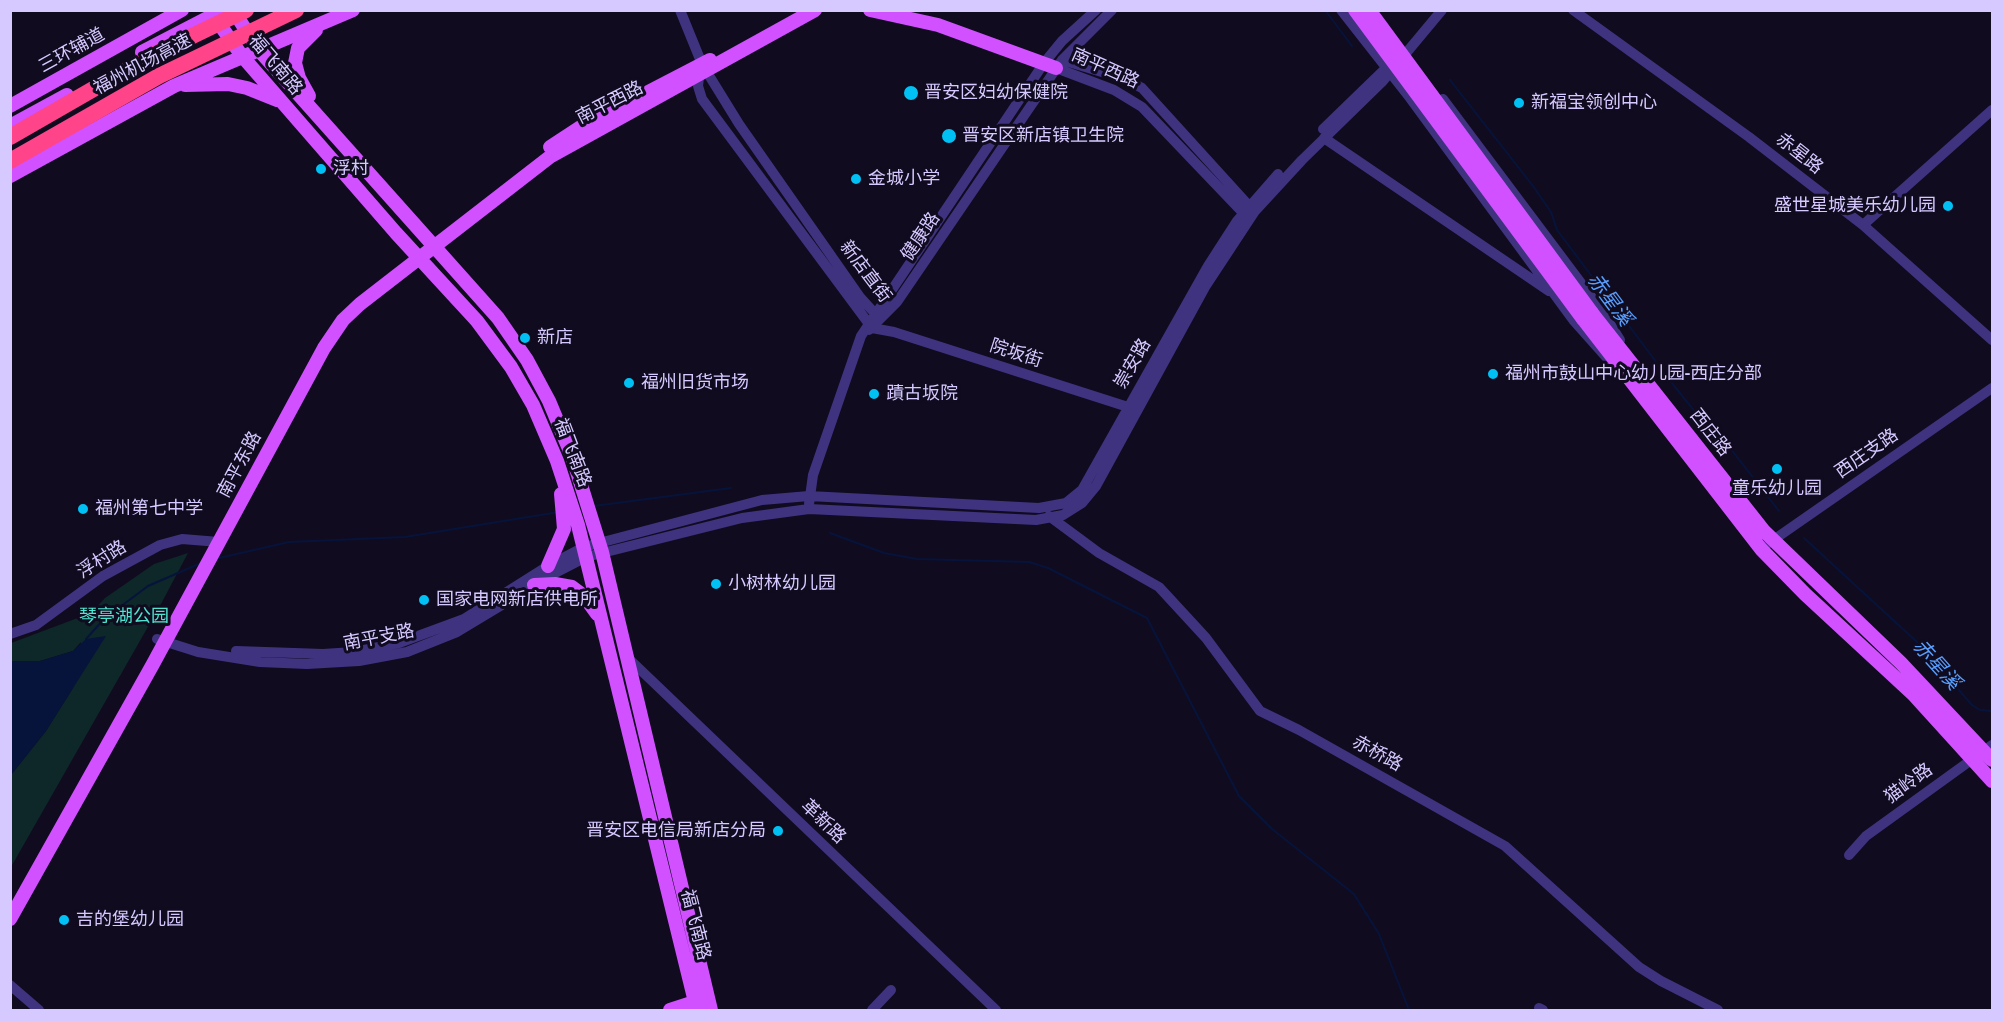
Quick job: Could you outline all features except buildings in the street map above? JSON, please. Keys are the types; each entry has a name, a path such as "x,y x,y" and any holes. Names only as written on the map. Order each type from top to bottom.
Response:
{"highway":[{"name":"福州机场高速","path":"10,137 149,57 246,10"},
{"name":"福州机场高速","path":"10,161 159,76 296,10"}],"main road":[{"path":"157,24 168,10"},
{"name":"三环辅道","path":"10,106 182,10"},
{"name":"福飞南路","path":"210,10 242,56 416,255 468,310 511,367 533,405 557,461 571,527 585,552 605,627 615,679 705,1007"},
{"path":"10,126 223,10"},
{"name":"福飞南路","path":"233,10 258,49 498,318 527,360 556,415 583,487 601,547 705,1007"},
{"path":"10,176 174,86 353,10"},
{"name":"南平西路","path":"702,71 794,10"},
{"name":"南平西路","path":"430,244 565,137 702,71 815,10"},
{"name":"南平西路","path":"870,10 938,25 1053,62"},
{"name":"南平西路","path":"918,10 1053,62"},
{"path":"1355,10 1588,316"},
{"name":"西庄路","path":"1369,10 1588,316 1805,594 1913,694 1992,781"},
{"path":"324,23 307,36 298,48 295,63 299,78 309,97 332,130"},
{"path":"174,86 228,84 247,88 282,102"},
{"name":"南平东路","path":"10,919 213,545 279,412 327,328 355,298 430,244"},
{"path":"548,566 571,527"},
{"name":"西庄路","path":"1767,545 1901,663 1990,752"},
{"path":"534,585 555,584 573,587 590,602 605,627"},
{"name":"南平东路","path":"10,902 162,638"},
{"path":"670,1011 705,1007"}],"street":[{"name":"新店直街","path":"680,10 702,71 874,322"},
{"name":"健康路","path":"809,509 809,496 816,465 861,336 874,322 1053,62 1096,10"},
{"name":"健康路","path":"1053,62 1112,10"},
{"path":"1341,10 1602,355 1637,378"},
{"path":"1376,10 1602,311 1637,378"},
{"name":"崇安路","path":"601,547 741,505 783,498 809,496 1039,508 1065,503 1082,490 1208,266 1249,212 1407,51 1442,10"},
{"name":"赤星路","path":"1573,10 1749,137 1863,225 1992,340"},
{"name":"南平西路","path":"1053,62 1125,79 1142,88 1249,212"},
{"name":"南平西路","path":"1053,62 1114,90 1142,107 1249,212"},
{"name":"崇安路","path":"601,547 761,514 809,509 1036,520 1052,518 1075,509 1093,491 1204,288 1249,212 1324,138 1388,70"},
{"name":"新店直街","path":"702,71 698,86 702,99 874,322 894,332"},
{"path":"1863,225 1992,110"},
{"path":"1324,138 1556,297"},
{"name":"院坂街","path":"894,332 1128,407"},
{"name":"西庄支路","path":"1767,545 1992,388"},
{"name":"赤桥路","path":"1039,508 1099,553 1159,587 1206,638 1263,714 1299,730 1505,846 1629,959 1661,981 1718,1011"},
{"name":"浮村路","path":"10,634 36,625 103,576 160,545 182,538 213,545"},
{"path":"585,552 601,547"},
{"name":"南平支路","path":"162,638 248,653 303,654 371,649 412,639 457,622 548,566 585,552"},
{"name":"南平支路","path":"162,638 198,652 260,662 325,664 374,659 406,652 446,638 481,620 585,552"},
{"name":"革新路","path":"627,656 996,1011"},
{"name":"猫岭路","path":"1849,855 1866,836 1972,759 1990,752"},
{"path":"10,985 39,1011"},
{"path":"872,1011 891,990"}],"green space":[{"name":"琴亭湖公园","path":"188,553 11,867 11,775 46,731 73,688 81,642 73,651 40,661 11,661 11,643 91,613 105,598 154,564"}],"water":[{"path":"106,636 46,731 11,775 11,661 40,661 73,651 86,639"}],"waterway":[{"name":"赤星溪","path":"1325,10 1352,46"},
{"name":"赤星溪","path":"1450,80 1533,186 1551,212 1557,230 1675,387 1704,423 1720,435 1779,511"},
{"path":"594,506 731,488"},
{"path":"215,559 289,542 405,537 559,512"},
{"path":"830,533 884,553 917,559 1029,562 1048,568 1147,618 1239,796 1272,829 1354,894 1379,934 1409,1010"},
{"name":"赤星溪","path":"1804,538 1917,642 1972,705 1980,710 1992,711"},
{"path":"86,639 104,619 148,586 201,563"}],"place":[{"name":"晋安区妇幼保健院","path":"911,93"},
{"name":"新福宝领创中心","path":"1519,103"},
{"name":"晋安区新店镇卫生院","path":"949,136"},
{"name":"浮村","path":"321,169"},
{"name":"金城小学","path":"856,179"},
{"name":"盛世星城美乐幼儿园","path":"1948,206"},
{"name":"新店","path":"525,338"},
{"name":"福州市鼓山中心幼儿园-西庄分部","path":"1493,374"},
{"name":"福州旧货市场","path":"629,383"},
{"name":"蹟古坂院","path":"874,394"},
{"name":"童乐幼儿园","path":"1777,469"},
{"name":"福州第七中学","path":"83,509"},
{"name":"小树林幼儿园","path":"716,584"},
{"name":"国家电网新店供电所","path":"424,600"},
{"name":"晋安区电信局新店分局","path":"778,831"},
{"name":"吉的堡幼儿园","path":"64,920"}]}
